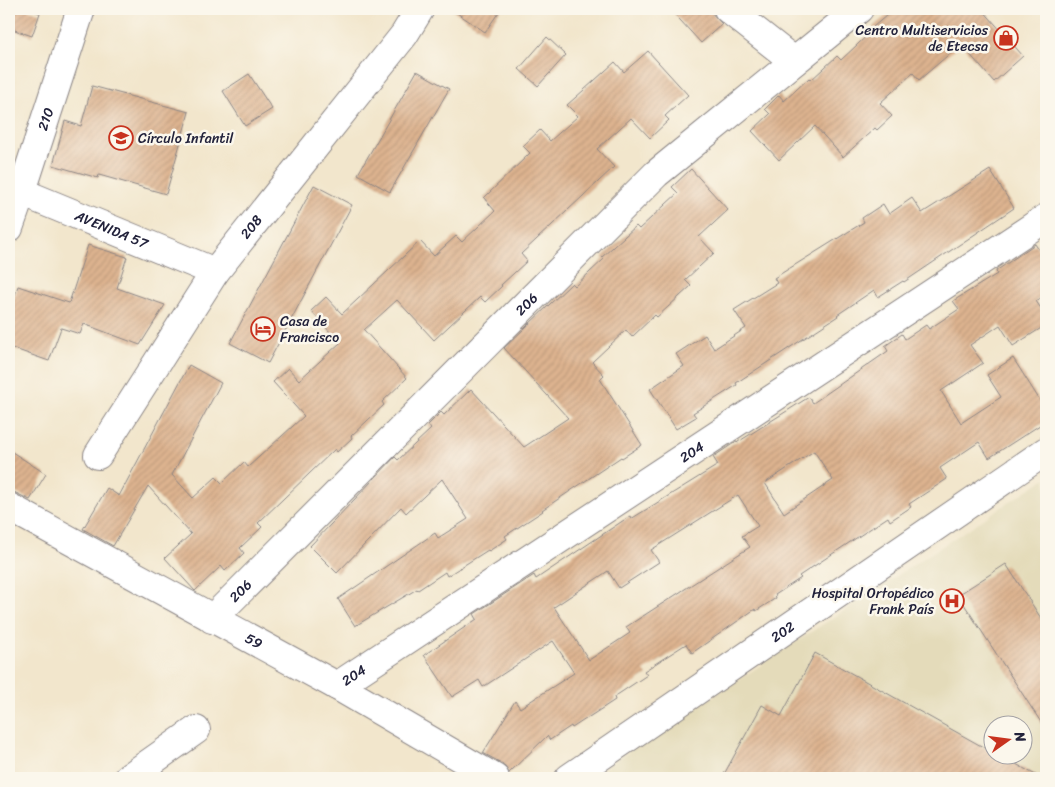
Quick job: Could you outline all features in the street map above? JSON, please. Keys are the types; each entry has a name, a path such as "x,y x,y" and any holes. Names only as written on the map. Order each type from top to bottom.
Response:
{"street":[{"name":"210","path":"9,228 16,189 81,9"},
{"name":"208","path":"98,456 215,272 404,35 420,9"},
{"path":"728,9 794,61"},
{"name":"206","path":"212,619 656,174 859,9"},
{"name":"AVENIDA 57","path":"16,189 215,272"},
{"name":"204","path":"337,686 1046,218"},
{"name":"202","path":"588,774 1046,451"},
{"name":"59","path":"9,507 337,686 495,778"},
{"path":"128,778 196,730"}],"shaded area":[{"name":"Hospital Ortopédico Frank País","path":"1046,478 1046,778 589,778"}],"building":[{"path":"9,9 27,9 40,13 32,36 9,28"},
{"path":"451,9 501,9 485,32"},
{"path":"670,9 708,9 722,24 701,43"},
{"path":"894,9 982,9 1023,56 994,82 961,44 919,80 913,73 880,103 892,116 877,130 875,128 843,157 815,126 779,160 752,131 770,114 765,109 779,95 784,101 837,56 841,60 874,29 873,27"},
{"path":"547,37 566,55 538,86 519,69"},
{"path":"648,51 688,95 665,116 669,120 650,138 631,118 597,149 614,167 521,254 527,261 502,286 485,302 480,297 434,340 397,300 364,330 407,378 382,402 384,405 351,436 352,438 337,452 335,449 258,523 262,527 240,548 244,553 225,571 221,566 195,591 165,558 191,534 148,486 113,546 83,529 107,488 119,496 189,365 221,383 172,475 193,498 216,477 222,483 244,462 248,467 304,416 273,382 288,368 299,380 340,343 311,311 326,297 342,314 420,241 434,256 456,236 462,242 495,211 484,198 530,153 523,146 540,130 550,141 578,116 567,105 615,62 624,72"},
{"path":"417,71 449,89 390,192 358,174"},
{"path":"249,74 272,109 245,126 223,91"},
{"name":"Círculo Infantil","path":"92,86 189,112 166,194 99,175 98,178 53,165 65,121 81,126"},
{"path":"691,169 728,210 699,237 714,253 685,280 691,286 657,317 655,315 632,337 626,330 592,362 604,375 600,379 642,445 542,510 505,536 507,539 489,551 447,576 445,572 418,590 355,626 338,599 435,533 438,538 468,519 442,479 406,513 401,507 337,573 310,546 395,457 398,460 431,429 428,425 441,412 444,415 471,389 524,447 568,418 504,348 572,283 575,286 604,259 602,257 636,226 639,229 678,193 672,187"},
{"path":"990,170 1014,208 904,282 878,297 874,290 736,383 737,385 693,413 696,417 676,429 650,389 684,366 676,354 705,335 714,349 746,328 734,310 777,283 774,278 864,222 862,218 883,204 889,214 912,198 922,213"},
{"path":"314,185 352,205 268,363 230,343"},
{"path":"1035,244 1039,250 1046,245 1046,295 1036,301 1046,316 1046,325 1013,346 1000,325 970,345 983,363 941,391 961,423 1001,397 987,375 1013,358 1046,410 1046,421 989,458 979,442 940,468 947,479 909,504 911,507 890,521 888,517 799,576 801,578 775,595 776,598 756,611 755,609 692,653 686,644 644,671 647,675 614,697 615,700 550,740 547,736 509,773 503,764 483,753 515,701 520,708 574,673 553,641 483,687 479,680 452,697 424,655 477,619 474,614 534,575 536,579 630,516 631,519 718,465 713,457 737,441 809,397 813,403 888,351 885,346 902,334 905,339 926,325 929,329 959,309 953,301 997,274 996,271","holes":["814,451 833,480 784,513 765,483","738,495 758,526 742,536 750,547 626,627 630,633 589,660 554,607 608,571 619,588 659,562 651,550"]},
{"path":"88,245 127,257 117,288 165,305 140,345 84,324 80,334 61,328 49,361 9,347 9,312 18,286 69,303"},
{"path":"9,450 46,474 30,500 9,491"},
{"path":"1006,564 1046,626 1046,730 958,595"},
{"path":"815,653 982,746 982,764 1016,764 1041,778 722,778 762,705 781,716"}],"place":[{"name":"Centro Multiservicios de Etecsa","path":"1006,38"},
{"name":"Círculo Infantil","path":"121,138"},
{"name":"Casa de Francisco","path":"263,329"},
{"name":"Hospital Ortopédico Frank País","path":"952,601"}]}
